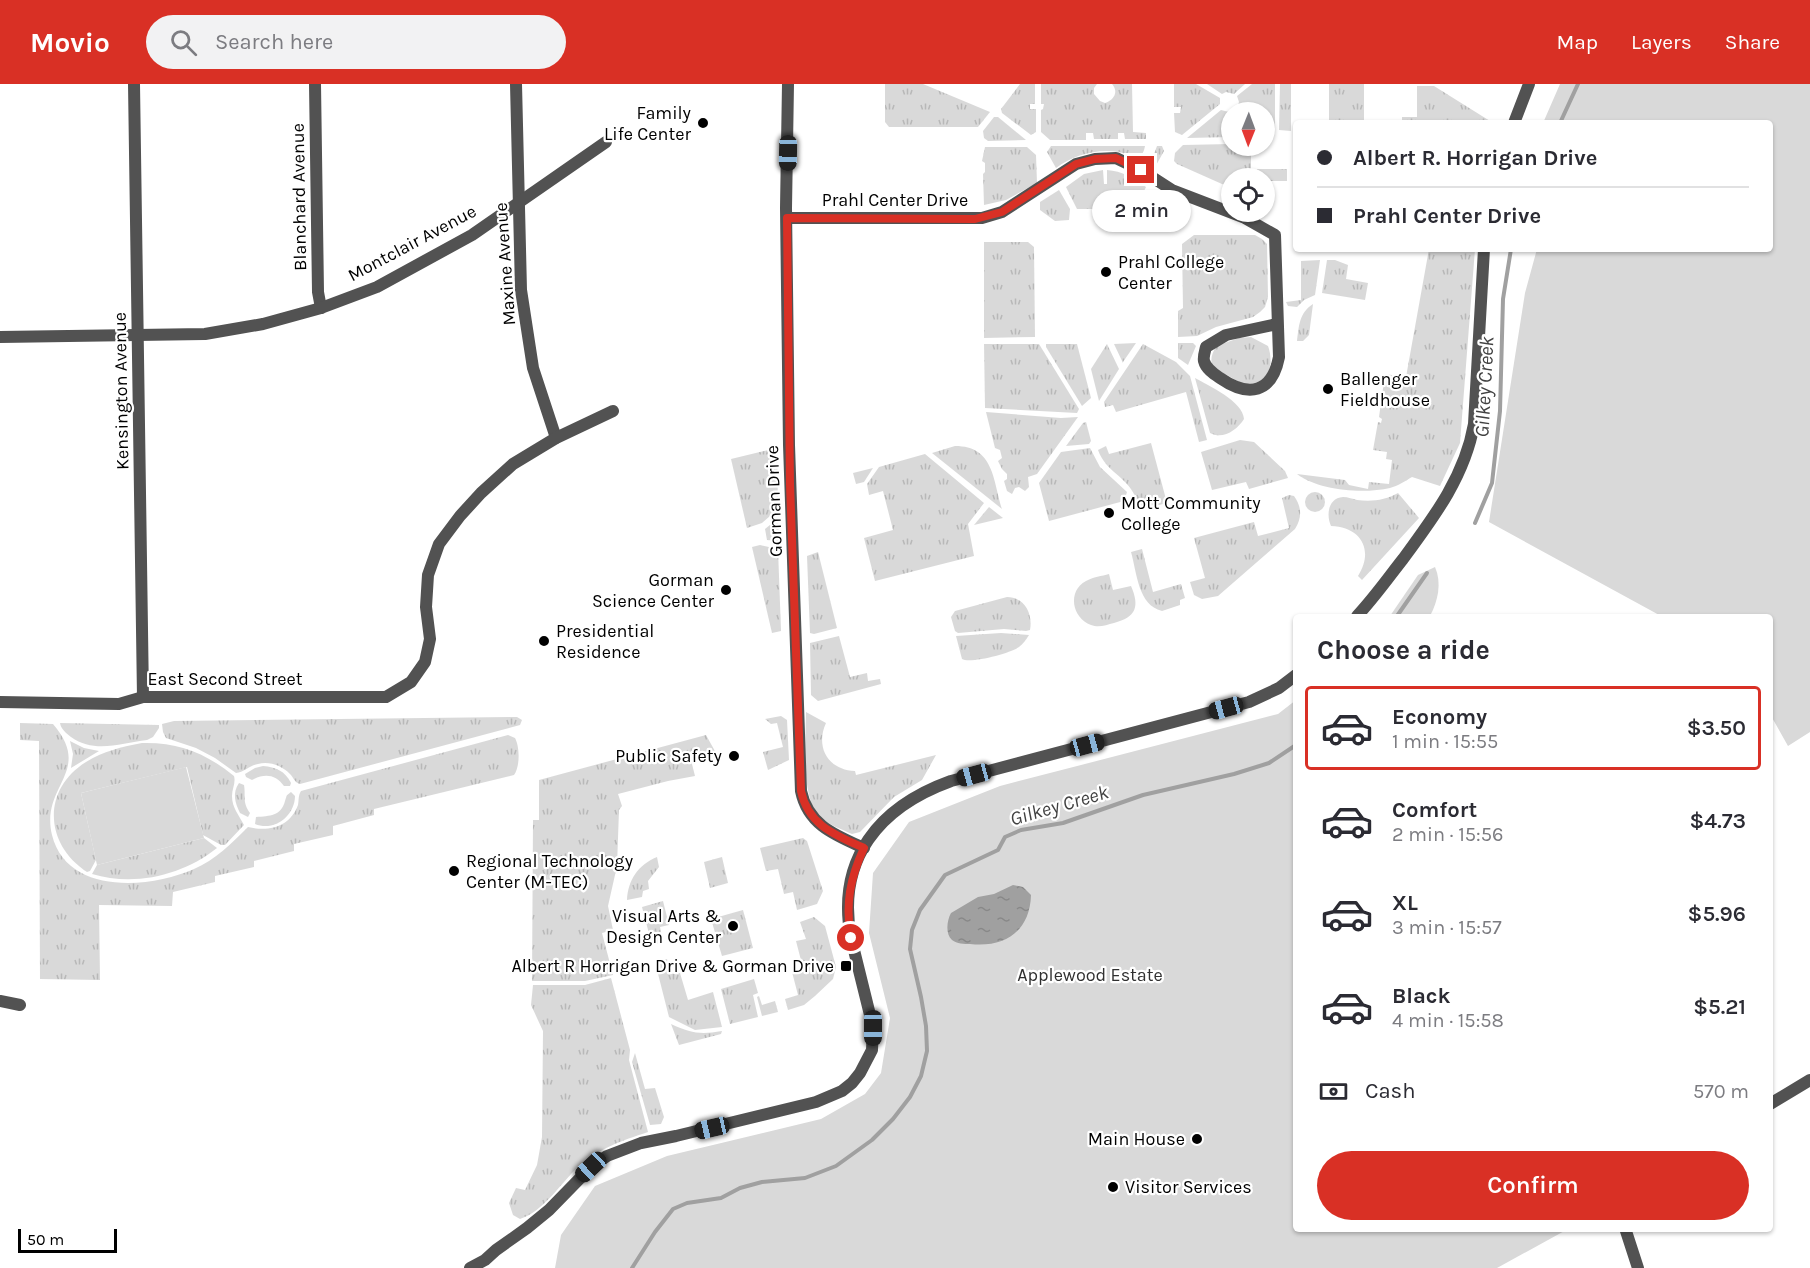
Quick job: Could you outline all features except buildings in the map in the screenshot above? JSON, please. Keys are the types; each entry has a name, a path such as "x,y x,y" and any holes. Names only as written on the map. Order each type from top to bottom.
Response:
{"street":[{"name":"Kensington Avenue","path":"134,84 143,697"},
{"name":"Blanchard Avenue","path":"315,84 318,292 321,309"},
{"name":"Maxine Avenue","path":"516,84 520,290 533,368 556,438"},
{"name":"Gorman Drive","path":"788,84 790,484 801,791 810,815 822,827 864,848"},
{"path":"1515,120 1529,84"},
{"name":"Montclair Avenue","path":"0,337 205,334 263,324 321,309 377,287 472,235 606,142"},
{"name":"Prahl Center Drive","path":"787,218 982,218 1002,212 1076,164 1095,159 1116,158 1141,170 1172,190 1245,218 1275,235 1279,357 1276,372 1268,383 1251,391 1237,387 1211,372 1204,360 1206,347 1226,335 1277,324"},
{"path":"1359,614 1372,600 1437,512 1452,488 1467,452 1474,424 1484,252"},
{"path":"556,438 613,411"},
{"name":"East Second Street","path":"0,702 119,704 143,697 386,697 411,682 425,662 430,639 426,607 428,575 439,544 481,493 513,464 556,438"},
{"path":"470,1268 485,1260 527,1228 549,1210 591,1167 608,1156 641,1143 816,1102 842,1091 852,1083 867,1061 873,1040 871,1016 848,924 848,895 851,880 873,832 887,817 917,795 934,787 1249,702 1279,688 1293,677"},
{"path":"0,1000 20,1005"},
{"path":"1773,1102 1810,1080"},
{"path":"1627,1232 1638,1268"}],"green space":[{"path":"885,84 923,84 990,112 978,127 889,127 885,122"},
{"path":"1020,84 1035,84 1035,104 1030,104 1030,109 1036,109 1036,132 1031,135 1002,113 1001,109"},
{"path":"1041,84 1097,84 1094,94 1105,103 1114,95 1115,90 1112,84 1132,84 1133,132 1146,133 1146,139 1125,139 1124,133 1118,133 1118,139 1094,139 1093,133 1086,133 1086,140 1050,140 1041,132 1041,110 1044,104 1041,104"},
{"path":"1174,84 1196,84 1220,98 1220,104 1182,135 1175,132 1174,113 1180,113 1181,107 1174,107"},
{"path":"1207,84 1245,84 1234,94 1226,92 1222,94"},
{"path":"1252,84 1275,84 1275,102 1239,102 1237,96"},
{"path":"1280,84 1291,84 1291,131 1279,130"},
{"path":"1329,84 1364,84 1364,120 1329,120"},
{"path":"1560,84 1810,84 1810,732 1788,746 1773,719 1773,614 1657,614 1489,522 1525,293 1536,252 1773,252 1773,120 1544,120"},
{"path":"1417,86 1434,86 1488,120 1402,120 1402,117 1417,117"},
{"path":"1221,110 1221,137 1187,138"},
{"path":"994,117 998,117 1026,140 988,141 984,138 983,131"},
{"path":"1221,144 1221,156 1251,156 1251,168 1221,168 1221,184 1174,161 1175,153 1183,145"},
{"path":"1051,146 1145,146 1141,155 1138,156 1111,151 1094,152 1070,159 1056,168 1047,152"},
{"path":"1157,146 1162,146 1164,151 1154,169 1151,162"},
{"path":"985,147 1027,147 1036,155 1037,183 1006,200 984,205 985,163 982,161"},
{"path":"1275,169 1287,169 1287,181 1275,181"},
{"path":"1103,170 1104,184 1107,184 1107,170 1128,176 1146,187 1135,209 1077,209 1066,187 1084,174"},
{"path":"1059,190 1070,209 1069,220 1055,221 1040,210 1040,202"},
{"path":"1152,191 1172,205 1173,215 1157,219 1142,219 1142,210"},
{"path":"1194,235 1255,235 1262,239 1267,244 1268,297 1265,307 1253,317 1216,327 1197,336 1178,337 1178,311 1183,308 1182,244"},
{"path":"984,242 1028,242 1034,247 1035,337 984,338"},
{"path":"1428,252 1475,252 1460,443 1440,486 1412,477 1390,488 1368,491 1342,490 1317,484 1297,474 1345,480 1349,485 1368,489 1369,482 1389,484 1392,460 1386,459 1387,452 1373,450 1378,422 1381,423 1382,419 1379,417 1385,374 1406,377"},
{"path":"1320,260 1315,295 1304,300 1297,307 1288,306 1286,302 1301,300 1301,261"},
{"path":"1327,260 1335,260 1348,265 1346,279 1368,283 1365,300 1322,293"},
{"path":"1313,304 1309,335 1303,341 1297,341 1302,316"},
{"path":"1251,337 1268,346 1270,352 1270,365 1266,376 1261,380 1255,383 1242,383 1213,366 1211,362 1216,346 1239,338"},
{"path":"1136,343 1123,362 1123,363 1114,344"},
{"path":"1178,343 1193,343 1196,346 1188,365 1178,358"},
{"path":"984,344 1039,344 1079,409 1077,413 985,408"},
{"path":"1046,344 1077,344 1091,398 1082,406 1046,347"},
{"path":"1107,344 1119,369 1099,401 1091,369"},
{"path":"1143,344 1176,362 1190,376 1207,440 1199,442 1186,392 1116,412 1113,405 1105,407 1104,402"},
{"path":"1195,378 1238,406 1244,419 1238,427 1225,435 1210,433"},
{"path":"986,412 1061,418 1078,417 1037,474 1028,477 1029,487 1025,491 1019,487 1015,488 1012,494 1007,491 1004,481 1007,479 1007,474 998,461 1002,458 1000,450 995,448"},
{"path":"1086,422 1091,441 1089,444 1066,446 1083,423"},
{"path":"1240,440 1254,442 1285,471 1288,478 1249,489 1246,482 1212,490 1201,452"},
{"path":"1151,443 1167,503 1139,510 1127,483 1106,464 1098,450 1106,446 1109,454"},
{"path":"955,446 978,452 985,458 993,476 1002,509 932,453"},
{"path":"777,448 778,509 762,523 747,528 731,459"},
{"path":"1090,448 1100,467 1127,492 1124,501 1049,521 1039,483 1061,452"},
{"path":"925,454 984,503 968,524 974,556 875,581 864,538 893,530 883,491 869,495 867,484 879,467"},
{"path":"873,468 864,482 856,484 853,473"},
{"path":"1315,492 1322,495 1325,502 1322,509 1315,512 1308,509 1305,502 1308,495"},
{"path":"1398,493 1419,518 1362,580 1358,576 1363,567 1365,549 1362,542 1351,531 1331,526 1329,517 1331,504 1338,498 1373,501"},
{"path":"1289,495 1294,496 1300,508 1300,517 1295,529 1218,596 1202,599 1194,595 1190,582 1205,578 1194,538 1254,522 1258,536 1289,528 1282,498"},
{"path":"989,507 1003,518 974,525"},
{"path":"778,520 779,541 767,540 765,529"},
{"path":"760,545 778,549 781,631 772,633 752,547"},
{"path":"1142,549 1153,592 1181,584 1185,598 1180,600 1180,605 1162,611 1154,608 1143,595 1131,552"},
{"path":"818,552 837,628 814,634 810,633 807,556"},
{"path":"1435,567 1438,592 1431,614 1391,614 1418,575"},
{"path":"1109,574 1113,590 1131,586 1135,600 1134,610 1121,621 1102,626 1091,625 1085,622 1076,611 1074,597 1076,591 1086,581"},
{"path":"1007,597 1023,603 1029,613 1030,630 1004,629 958,633 955,631 951,617 955,611"},
{"path":"1001,633 1029,635 1020,646 1008,652 981,659 962,659 956,636"},
{"path":"839,636 850,677 867,673 868,681 880,679 881,684 818,701 811,695 810,643"},
{"name":"Applewood Estate","path":"1293,702 1293,1232 1563,1232 1497,1268 555,1268 561,1235 595,1186 667,1156 821,1119 865,1094 881,1073 890,1018 869,933 873,873 909,822 1000,786 1278,714"},
{"path":"806,712 826,723 822,740 826,756 838,766 855,771 856,775 936,755 922,780 894,797 860,832 852,834 820,817 809,796 805,752"},
{"path":"781,716 787,720 789,760 768,770 763,752 783,747 777,723 771,724 765,719"},
{"path":"517,717 522,720 520,725 300,784 283,769 271,764 262,763 236,773 196,748 166,738 162,724 174,721"},
{"path":"20,723 53,724 64,740 68,767 53,803 50,818 52,835 61,855 74,868 92,877 112,882 155,881 194,869 216,856 248,827 264,829 284,823 298,805 301,791 508,735 515,738 517,742 518,762 514,775 374,809 374,815 333,826 333,835 294,844 294,851 254,861 254,867 215,876 215,882 173,892 172,906 99,905 100,980 40,979 39,741 20,740"},
{"path":"60,723 159,725 159,728 153,737 147,740 99,746 89,745 71,737"},
{"path":"706,735 716,753 691,760 695,776 618,794 622,806 619,810 617,866 608,906 613,930 602,933 613,975 585,981 532,981 533,820 539,820 539,780"},
{"path":"70,741 84,748 99,751 71,768 73,754"},
{"path":"142,743 168,744 191,750 213,761 234,776 232,800 244,825 225,845 203,835 187,767 81,793 96,860 87,872 73,861 56,833 55,802 61,787 71,774 92,758"},
{"path":"263,766 283,773 289,779 290,786 284,786 270,776 261,776 252,780 246,777 245,774"},
{"path":"186,767 204,838 97,865 81,793"},
{"path":"239,783 244,785 245,802 250,813 248,817 240,813 236,802 235,794"},
{"path":"291,792 295,796 294,803 282,821 269,826 255,824 256,817 270,815 281,810 287,795"},
{"path":"204,838 217,848 174,872 141,879 108,878 92,874 97,865"},
{"path":"803,838 807,841 823,891 817,904 797,910 793,892 784,894 778,869 766,871 760,848"},
{"path":"657,857 659,867 648,881 649,889 643,891 642,897 627,900 629,886 635,874 644,864"},
{"path":"722,857 728,883 710,888 704,862"},
{"path":"663,901 669,925 660,927 663,942 652,945 642,907"},
{"path":"743,910 753,948 722,956 711,919"},
{"path":"814,917 825,926 836,967 833,979 804,1005 788,1010 785,999 798,995 792,972 803,968 796,941 806,939 800,922"},
{"path":"667,959 670,974 680,973 688,1000 713,992 722,1027 695,1030 669,1017 655,962"},
{"path":"611,978 648,1132 594,1155 578,1167 544,1204 520,1219 513,1215 509,1203 516,1188 525,1190 537,1165 542,1137 543,1031 531,1005 533,985 585,985"},
{"path":"754,979 758,993 753,995 758,1017 730,1024 721,989"},
{"path":"759,996 762,1005 775,1001 778,1012 762,1016 757,997"},
{"path":"671,1024 696,1032 722,1031 721,1034 679,1045"},
{"path":"635,1053 645,1089 655,1088 664,1117 661,1124 650,1125 632,1062"}],"water":[{"path":"1013,885 1023,887 1031,895 1026,918 1013,934 1004,940 983,945 961,944 952,940 947,927 951,913 978,897 994,894"}],"waterway":[{"name":"Gilkey Creek","path":"1561,120 1578,84"},
{"name":"Gilkey Creek","path":"1475,523 1492,483 1500,411 1503,299 1511,252"},
{"name":"Gilkey Creek","path":"1398,614 1427,573"},
{"name":"Gilkey Creek","path":"632,1268 673,1209 687,1203 721,1198 740,1188 762,1182 805,1178 836,1166 872,1140 893,1119 910,1097 921,1076 927,1051 926,1026 910,949 912,930 920,910 945,875 998,850 1005,837 1021,830 1063,823 1143,795 1234,774 1269,763 1293,747"}],"place":[{"name":"Family Life Center","path":"703,123"},
{"name":"Prahl College Center","path":"1106,272"},
{"name":"Ballenger Fieldhouse","path":"1328,389"},
{"name":"Mott Community College","path":"1109,513"},
{"name":"Gorman Science Center","path":"726,590"},
{"name":"Presidential Residence","path":"544,641"},
{"name":"Public Safety","path":"734,756"},
{"name":"Regional Technology Center (M-TEC)","path":"454,871"},
{"name":"Visual Arts & Design Center","path":"733,926"},
{"name":"Albert R Horrigan Drive & Gorman Drive","path":"846,966"},
{"name":"Main House","path":"1197,1139"},
{"name":"Visitor Services","path":"1113,1187"}],"route":[{"path":"851,938 848,924 848,895 855,866 864,848 839,837 815,821 803,801 801,791 790,484 787,218 975,219 1002,212 1076,164 1095,159 1116,158 1141,170"}]}
